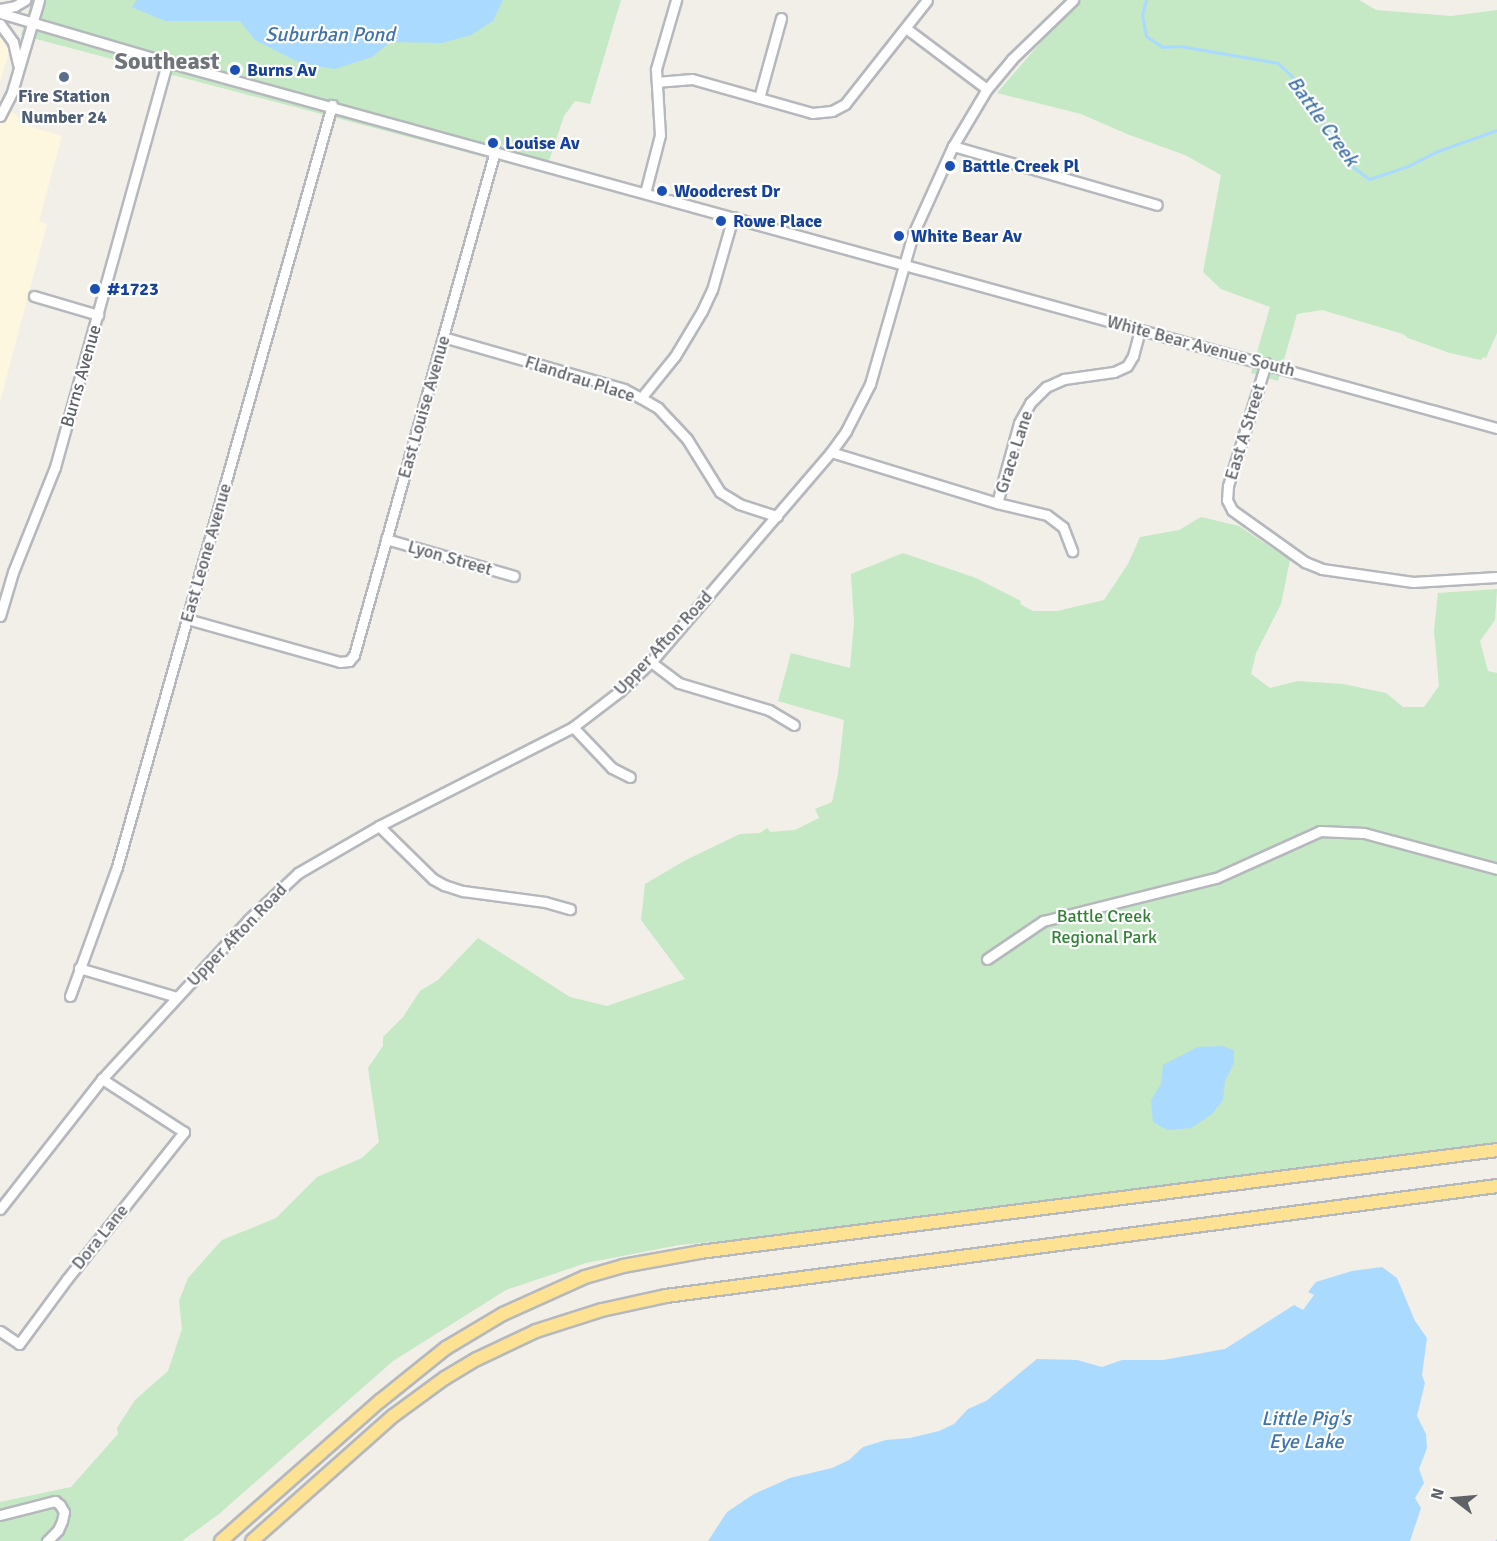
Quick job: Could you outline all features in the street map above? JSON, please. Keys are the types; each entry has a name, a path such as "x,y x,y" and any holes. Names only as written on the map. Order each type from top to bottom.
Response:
{"highway":[{"path":"221,1541 389,1394 446,1348 503,1314 585,1277 661,1258 700,1252 1497,1150"},
{"path":"252,1541 393,1416 446,1378 526,1336 602,1310 666,1296 1497,1186"}],"street":[{"path":"0,11 25,0"},
{"path":"0,116 10,97 39,0"},
{"path":"645,193 660,135 658,56 676,0"},
{"path":"657,82 692,79 812,113 831,111 845,104 927,0"},
{"name":"Upper Afton Road","path":"0,1209 102,1079 248,920 298,873 379,826 573,727 620,692 651,662 831,452 855,416 870,384 923,208 952,146 987,89 1012,59 1073,0"},
{"name":"White Bear Avenue South","path":"0,11 167,62 332,105 1497,428"},
{"path":"759,98 782,18"},
{"path":"0,24 13,42 18,70"},
{"path":"907,28 987,89"},
{"name":"Burns Avenue","path":"0,616 11,579 55,467 167,62"},
{"name":"East Leone Avenue","path":"70,996 117,867 332,105"},
{"path":"952,146 1157,205"},
{"name":"East Louise Avenue","path":"187,619 340,662 349,661 354,654 495,151"},
{"path":"641,398 675,356 702,311 717,274 734,218"},
{"path":"34,296 98,315"},
{"name":"Grace Lane","path":"997,503 1019,423 1030,403 1046,387 1064,379 1114,372 1127,366 1133,356 1140,330"},
{"name":"Flandrau Place","path":"443,337 624,389 641,398 658,408 675,424 698,455 720,492 739,504 777,516"},
{"name":"East A Street","path":"1266,363 1228,486 1227,500 1232,510 1305,562 1322,569 1413,582 1497,577"},
{"path":"831,452 997,503 1043,514 1056,520 1068,536 1072,551"},
{"name":"Lyon Street","path":"386,539 514,576"},
{"path":"0,576 11,579"},
{"path":"651,662 679,683 769,710 794,725"},
{"path":"573,727 612,768 630,777"},
{"path":"379,826 433,879 444,885 463,891 545,902 570,909"},
{"path":"987,959 1043,921 1216,878 1320,831 1364,833 1497,868"},
{"path":"79,968 177,997"},
{"name":"Dora Lane","path":"0,1331 20,1344 67,1279 184,1132 102,1079"},
{"path":"0,1515 55,1501 64,1512 62,1521 58,1530 46,1541"}],"shaded area":[{"path":"0,33 10,49 0,82"},
{"path":"0,101 28,126 62,136 39,221 47,224 0,402"}],"green space":[{"path":"32,0 621,0 590,104 575,101 564,116 548,164 510,154 507,163 21,35"},
{"path":"1077,0 1359,0 1376,10 1451,16 1497,10 1497,333 1486,358 1483,357 1481,360 1450,353 1408,338 1403,334 1322,310 1297,314 1278,381 1251,373 1270,307 1221,289 1203,272 1221,175 1185,155 1081,114 997,93"},
{"name":"Battle Creek Regional Park","path":"1201,517 1239,526 1290,560 1281,604 1256,653 1251,674 1270,688 1298,681 1343,684 1386,693 1403,707 1424,707 1439,686 1434,630 1438,593 1497,589 1495,620 1480,641 1488,671 1497,673 1497,1154 965,1220 679,1245 586,1263 506,1290 393,1361 219,1514 182,1541 0,1541 0,1502 71,1487 118,1434 117,1428 135,1400 168,1371 182,1329 179,1301 188,1278 222,1240 276,1218 317,1177 362,1158 379,1142 368,1068 383,1046 383,1037 403,1017 420,991 438,980 478,938 570,997 607,1006 685,979 641,920 645,884 686,860 740,834 760,833 767,828 771,832 795,830 819,818 815,809 832,802 838,774 844,720 778,701 791,653 850,668 854,623 851,574 903,553 976,578 1021,601 1020,604 1033,611 1057,611 1104,600 1128,564 1140,537 1179,530"}],"water":[{"name":"Suburban Pond","path":"137,0 503,0 493,21 471,35 442,43 390,42 372,57 335,69 300,63 255,40 240,21 165,21 132,7"},
{"path":"1222,1046 1234,1050 1234,1063 1225,1081 1223,1100 1212,1114 1191,1128 1167,1130 1153,1122 1151,1100 1161,1084 1163,1065 1198,1047"},
{"name":"Little Pig's Eye Lake","path":"1382,1267 1397,1278 1415,1321 1427,1338 1422,1375 1425,1383 1417,1416 1426,1434 1427,1448 1419,1469 1424,1483 1415,1498 1421,1508 1410,1541 708,1541 727,1512 754,1494 790,1478 832,1468 849,1460 863,1447 886,1440 910,1438 939,1431 954,1424 968,1409 986,1401 1037,1359 1077,1360 1102,1367 1122,1360 1163,1360 1225,1349 1294,1305 1303,1310 1314,1295 1308,1292 1316,1282 1352,1271"}],"waterway":[{"name":"Battle Creek","path":"1146,0 1142,15 1146,36 1163,47 1180,46 1278,63 1299,83 1349,164 1369,179 1408,166 1438,151 1497,130"}],"place":[{"name":"Burns Av","path":"235,70"},
{"name":"Fire Station Number 24","path":"64,77"},
{"name":"Louise Av","path":"493,143"},
{"name":"Battle Creek Pl","path":"950,166"},
{"name":"Woodcrest Dr","path":"662,191"},
{"name":"Rowe Place","path":"721,221"},
{"name":"White Bear Av","path":"899,236"},
{"name":"#1723","path":"95,289"}],"district":[{"name":"Southeast","path":"167,62"}]}
